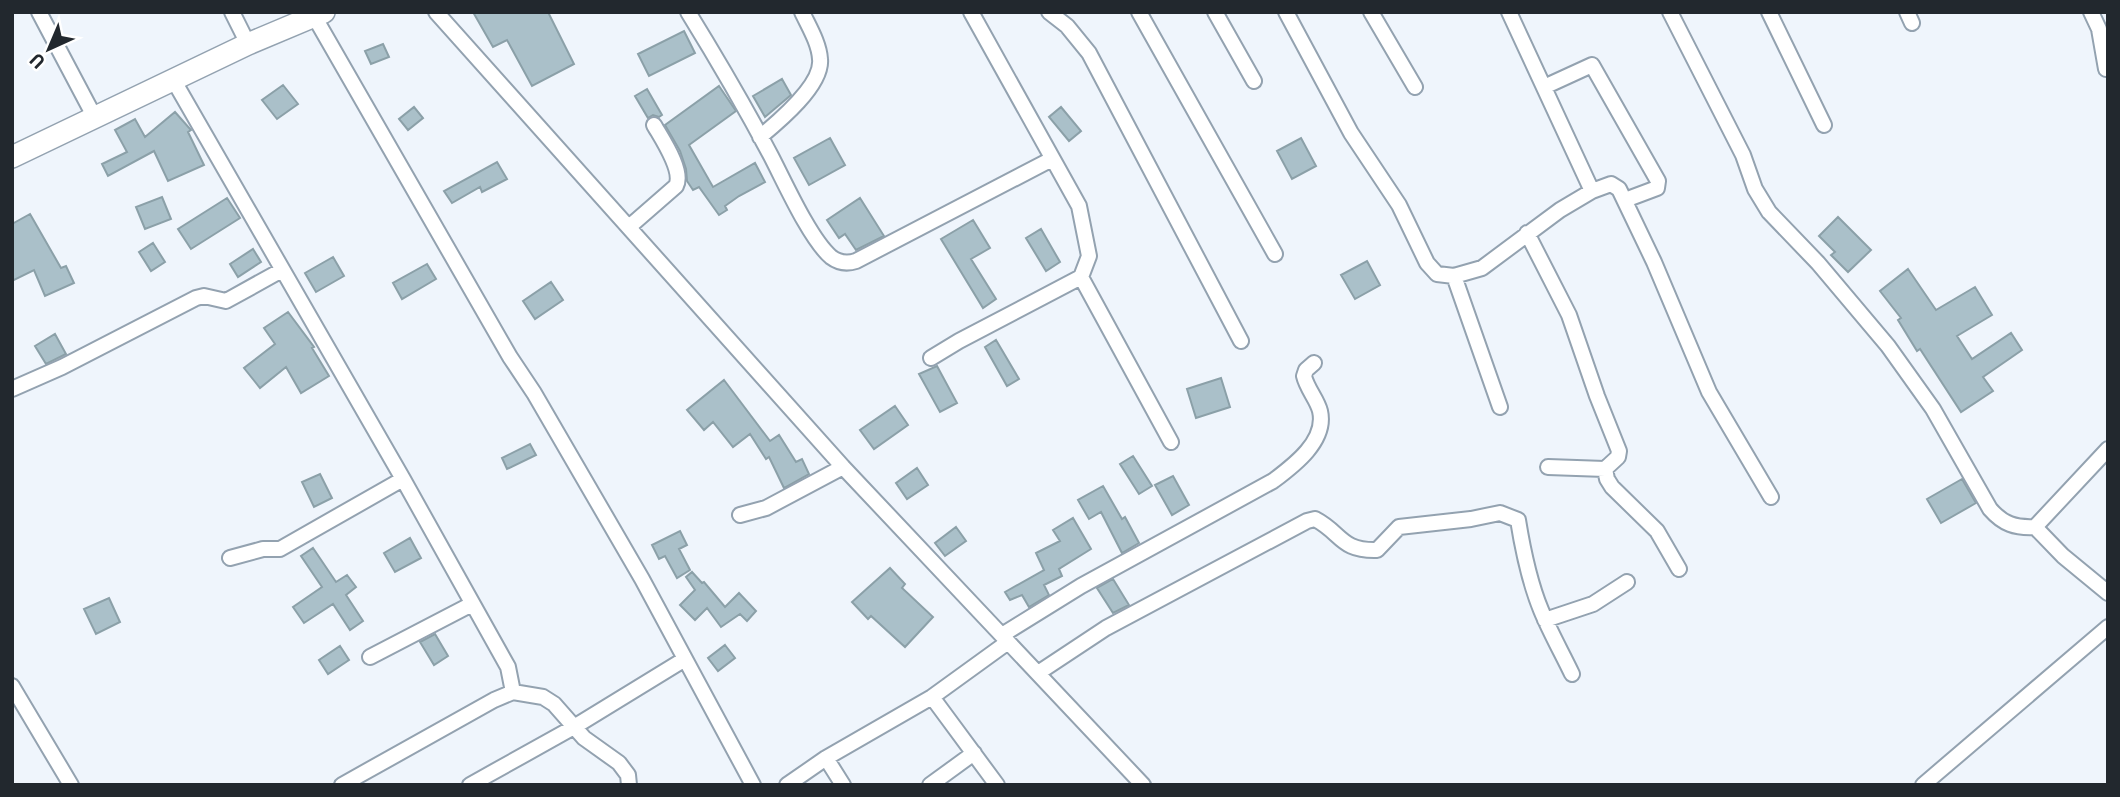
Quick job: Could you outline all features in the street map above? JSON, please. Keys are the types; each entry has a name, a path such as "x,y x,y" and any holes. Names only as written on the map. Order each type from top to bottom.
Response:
{"main road":[{"path":"12,157 248,44 319,14"}],"street":[{"path":"39,12 94,116"},
{"path":"232,12 248,44"},
{"path":"436,12 843,467 1143,785"},
{"path":"688,12 794,201 824,249 836,260 850,263 1052,159"},
{"path":"760,137 785,116 811,84 821,62 802,12"},
{"path":"932,358 1081,277 1089,256 1079,206 971,12"},
{"path":"1049,12 1067,26 1089,53 1241,341"},
{"path":"1139,12 1275,254"},
{"path":"1215,12 1254,80"},
{"path":"1286,12 1351,133 1399,205 1427,263 1437,274 1454,276 1482,268 1559,210 1592,191 1615,185 1625,200 1709,392 1771,497"},
{"path":"1371,12 1415,87"},
{"path":"1509,12 1592,191"},
{"path":"1670,12 1743,155 1755,189 1769,212 1818,263 1888,346 1933,409 1990,509 1999,519 2010,525 2035,527 2063,556 2108,593"},
{"path":"1769,12 1824,125"},
{"path":"2091,12 2104,28 2106,68"},
{"path":"319,14 504,346 642,579 753,785"},
{"path":"1544,87 1592,65 1658,181 1657,188 1625,200"},
{"path":"174,81 494,639 508,667 513,692"},
{"path":"629,227 679,181 678,172 654,125"},
{"path":"1527,233 1569,315 1619,451 1618,457 1605,468 1548,467"},
{"path":"12,389 62,368 196,298 204,296 226,301 282,270"},
{"path":"1454,276 1500,407"},
{"path":"1081,277 1171,442"},
{"path":"786,785 826,758 932,697 1005,638 1081,586 1273,481 1295,464 1312,443 1319,427 1321,414 1304,376 1314,363"},
{"path":"2035,527 2108,449"},
{"path":"740,515 766,508 843,467"},
{"path":"1605,468 1612,487 1657,531 1679,569"},
{"path":"230,558 263,549 280,549 403,479"},
{"path":"1038,673 1106,628 1315,519 1349,547 1377,551 1399,527 1500,513 1518,520 1525,565 1545,620 1572,674"},
{"path":"1545,620 1593,604 1627,582"},
{"path":"370,657 472,604"},
{"path":"1923,785 2108,627"},
{"path":"470,785 574,727 685,659"},
{"path":"12,686 71,785"},
{"path":"342,785 513,692 547,699 559,708 595,748 619,763 628,775 629,785"},
{"path":"932,697 997,785"},
{"path":"930,785 974,753"},
{"path":"826,758 843,785"}],"building":[{"path":"473,12 548,12 574,64 532,86 507,40 493,47"},
{"path":"684,31 695,53 649,76 638,54"},
{"path":"383,44 389,57 371,64 365,51"},
{"path":"782,79 791,95 765,117 753,96"},
{"path":"283,85 298,104 277,119 262,100"},
{"path":"719,86 736,111 689,145 713,187 755,163 765,182 725,206 727,210 719,215 699,187 693,190 687,181 680,151 665,125"},
{"path":"647,89 662,115 659,117 653,115 648,118 635,96"},
{"path":"414,107 423,118 408,130 399,119"},
{"path":"1061,107 1081,131 1069,141 1049,117"},
{"path":"175,112 191,130 188,132 204,165 168,181 154,151 108,176 102,164 127,152 115,130 135,119 145,137"},
{"path":"830,138 845,165 809,185 794,158"},
{"path":"1301,138 1316,166 1292,179 1277,151"},
{"path":"497,162 507,179 482,192 480,187 452,203 444,191"},
{"path":"162,197 171,219 145,229 136,207"},
{"path":"227,198 240,218 191,249 178,229"},
{"path":"860,198 884,236 856,250 845,234 839,238 827,220"},
{"path":"30,214 61,268 66,266 74,283 45,296 34,270 12,281 12,224"},
{"path":"1838,217 1871,250 1848,272 1831,255 1835,252 1819,236"},
{"path":"973,220 990,248 971,259 996,299 983,308 941,239"},
{"path":"1041,229 1060,262 1046,271 1026,238"},
{"path":"153,243 165,262 151,271 139,252"},
{"path":"253,249 261,262 238,277 230,264"},
{"path":"333,257 344,276 316,292 305,273"},
{"path":"1367,261 1380,285 1355,299 1341,275"},
{"path":"427,264 436,279 402,299 393,283"},
{"path":"1908,269 1936,310 1975,287 1992,315 1957,336 1972,359 2011,333 2022,350 1983,377 1993,391 1961,412 1920,349 1917,351 1898,320 1901,318 1880,291"},
{"path":"551,282 563,300 535,319 523,301"},
{"path":"288,312 314,347 312,348 329,376 301,393 286,367 260,388 244,368 275,344 264,328"},
{"path":"55,334 66,354 46,364 35,346"},
{"path":"996,340 1019,379 1007,386 985,347"},
{"path":"937,366 957,403 940,412 919,374"},
{"path":"1221,378 1230,407 1196,418 1187,389"},
{"path":"724,380 770,441 779,435 796,462 802,459 809,474 784,488 769,457 766,459 750,434 733,447 713,422 704,430 687,410"},
{"path":"895,406 908,425 874,449 860,430"},
{"path":"530,444 536,455 507,469 502,458"},
{"path":"1133,456 1152,486 1139,494 1120,464"},
{"path":"917,468 928,485 907,499 896,483"},
{"path":"320,474 332,498 314,507 302,482"},
{"path":"1173,476 1189,505 1172,515 1155,485"},
{"path":"1962,479 1976,503 1941,523 1927,499"},
{"path":"1103,486 1139,543 1122,553 1101,512 1089,519 1078,500"},
{"path":"1073,518 1091,549 1059,569 1062,576 1044,585 1049,595 1029,607 1022,595 1010,600 1005,592 1044,570 1036,553 1060,541 1053,530"},
{"path":"956,527 966,541 945,556 935,543"},
{"path":"680,531 687,545 679,549 690,570 677,578 665,556 659,559 652,545"},
{"path":"410,538 421,558 395,572 384,553"},
{"path":"313,548 336,582 347,575 356,587 346,595 363,621 350,630 333,604 304,623 293,607 322,587 301,556"},
{"path":"890,568 905,584 902,588 933,617 905,647 871,616 868,619 852,602"},
{"path":"692,572 725,607 739,593 756,611 747,621 740,614 721,627 707,608 695,620 680,605 695,590 686,577"},
{"path":"1113,579 1129,605 1113,613 1097,588"},
{"path":"109,598 120,622 96,634 84,609"},
{"path":"435,634 448,656 434,665 420,642"},
{"path":"725,645 735,658 718,671 708,658"},
{"path":"340,646 349,660 328,674 319,660"}]}
